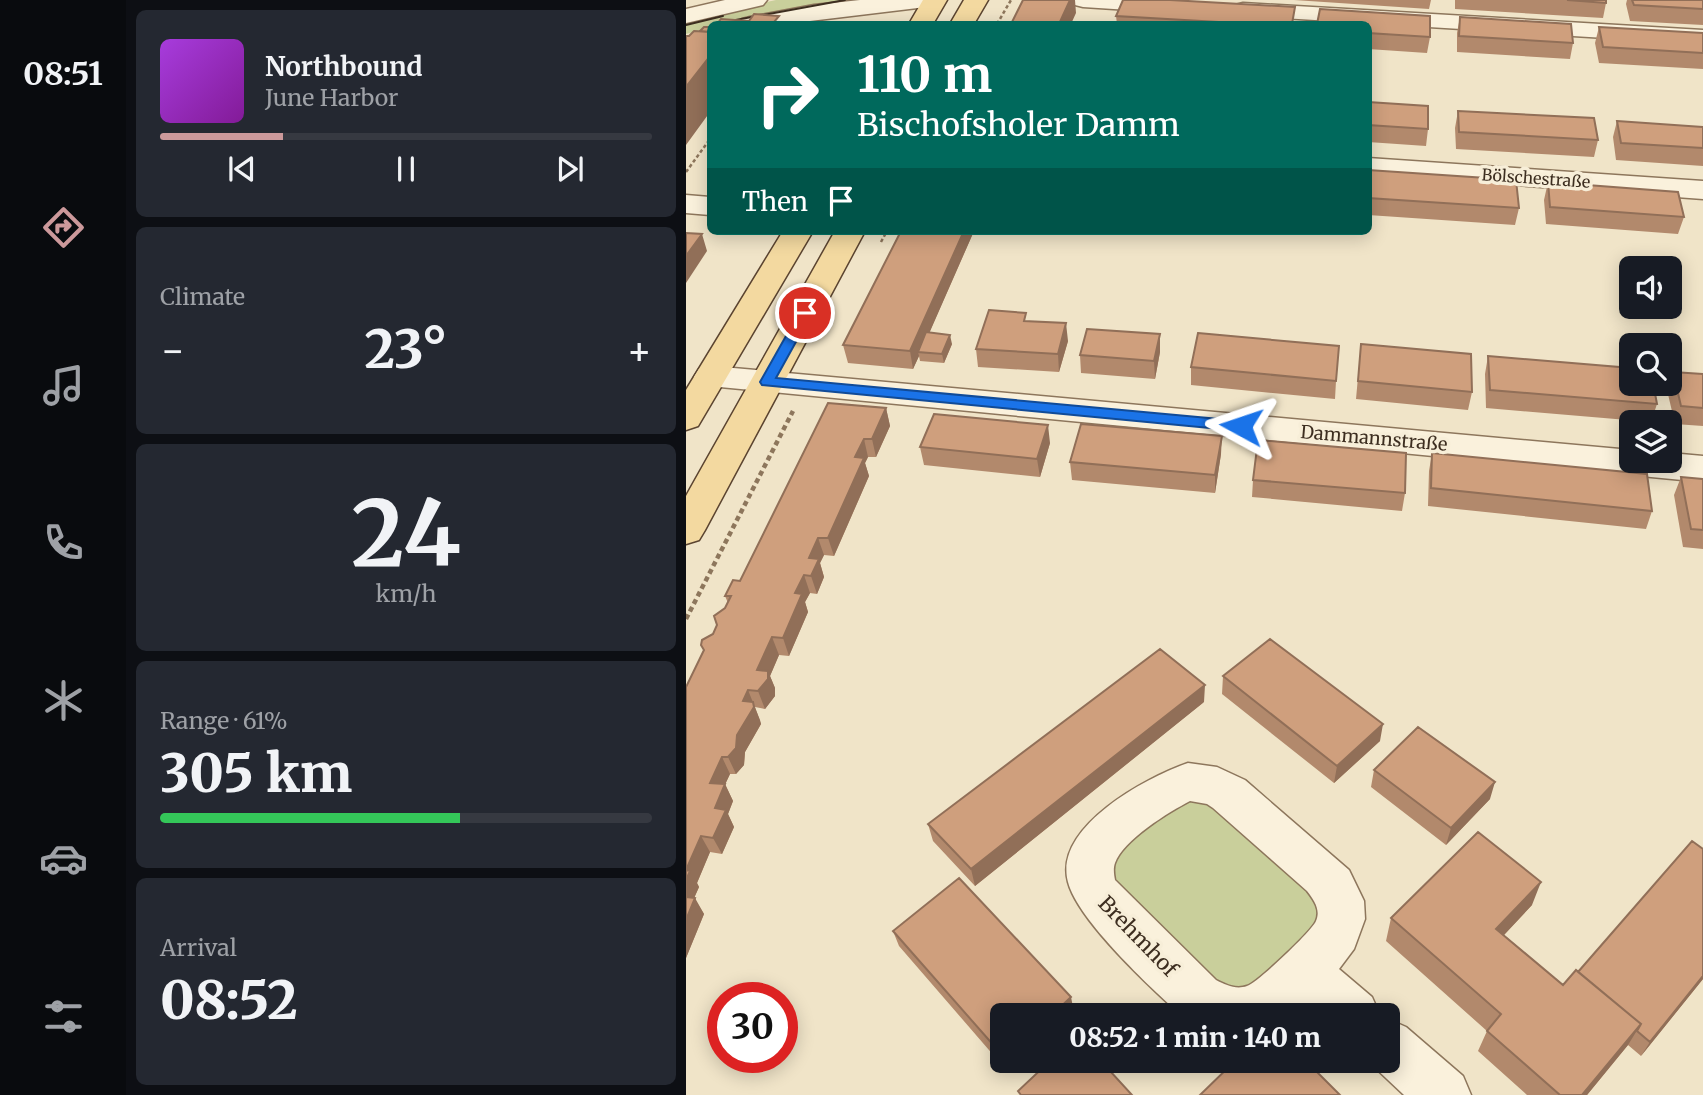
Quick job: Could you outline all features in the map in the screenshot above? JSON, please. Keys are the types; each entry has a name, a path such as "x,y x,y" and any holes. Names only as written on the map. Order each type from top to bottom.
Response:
{"main road":[{"path":"923,21 935,0"},
{"path":"964,21 976,0"},
{"path":"686,418 796,235"},
{"path":"686,530 848,235"}],"street":[{"path":"714,21 755,0"},
{"path":"767,21 834,9 926,0"},
{"path":"1083,0 1194,7"},
{"path":"1221,8 1703,37"},
{"name":"Bölschestraße","path":"1372,166 1703,190"},
{"path":"686,204 707,206"},
{"name":"Dammannstraße","path":"711,377 1703,469"},
{"name":"Brehmhof","path":"1188,782 1217,786 1334,887 1341,909 1338,931 1303,970 1262,1008 1237,1013 1212,1007 1189,988 1099,897 1090,877 1096,849 1124,823 1173,786 1188,782"},
{"path":"1303,970 1340,1003"},
{"path":"1400,1056 1444,1095"}],"path":[{"path":"999,21 1011,0"},
{"path":"686,172 707,143"},
{"path":"686,619 795,407"}],"green space":[{"path":"776,0 875,0 731,21 707,21 707,29 686,34 686,20"},
{"path":"1215,795 1330,915 1271,987 1214,995 1100,864 1163,801"}],"building":[{"path":"1023,0 1070,0 1060,21 1012,21"},
{"path":"1123,0 1295,7 1293,21 1202,21 1116,16"},
{"path":"1567,0 1606,0 1606,3"},
{"path":"1632,0 1703,0 1703,9 1634,5"},
{"path":"1320,9 1430,16 1430,37 1372,33 1372,21 1318,21"},
{"path":"754,14 779,16 775,21 749,21"},
{"path":"1460,17 1571,24 1573,43 1459,36"},
{"path":"1599,27 1703,33 1703,53 1603,47"},
{"path":"694,31 707,32 707,60 686,87 686,36"},
{"path":"1372,102 1428,106 1428,129 1372,125"},
{"path":"1458,111 1594,118 1598,140 1459,132"},
{"path":"1617,121 1703,127 1703,148 1621,143"},
{"path":"1372,170 1516,180 1519,208 1372,198"},
{"path":"1548,182 1678,192 1684,217 1550,207"},
{"path":"686,233 702,234 686,256"},
{"path":"899,235 962,235 910,351 843,345"},
{"path":"989,310 1026,313 1024,321 1066,323 1058,354 976,349"},
{"path":"1087,329 1160,334 1154,361 1080,355"},
{"path":"926,332 950,335 942,354 918,352"},
{"path":"1198,333 1339,346 1336,381 1191,367"},
{"path":"1361,344 1471,354 1472,392 1358,381"},
{"path":"1488,356 1619,367 1619,396 1655,396 1657,404 1490,390"},
{"path":"1682,373 1703,374 1703,408 1681,406 1679,396 1682,396"},
{"path":"828,403 886,408 872,439 864,439 855,457 864,458 828,538 818,538 809,558 819,559 811,576 804,575 795,593 802,594 783,638 772,637 757,670 768,671 768,679 758,691 748,690 743,701 753,702 754,707 737,735 736,748 728,757 722,757 710,783 725,784 715,808 726,810 713,838 701,836 686,870 686,687 704,650 702,640 713,634 717,625 714,616 725,608 731,596 725,596 733,580 740,581"},
{"path":"934,414 1048,425 1037,459 920,447"},
{"path":"1081,424 1222,436 1215,475 1070,462"},
{"path":"1258,440 1406,453 1405,493 1253,480"},
{"path":"1432,453 1647,474 1652,511 1431,488"},
{"path":"1681,477 1703,479 1703,530 1691,529"},
{"path":"1270,639 1383,724 1337,766 1223,676"},
{"path":"1160,649 1205,685 971,869 928,824"},
{"path":"1418,727 1495,782 1451,828 1374,770"},
{"path":"1478,832 1541,882 1496,929 1563,985 1576,970 1641,1024 1582,1095 1560,1095 1487,1031 1501,1014 1391,918"},
{"path":"1692,841 1703,849 1703,976 1650,1042 1637,1031 1641,1024 1578,972"},
{"path":"959,878 1071,997 1065,1003 990,1003 990,1041 893,931"},
{"path":"686,897 695,898 686,920"},
{"path":"1037,1073 1112,1073 1132,1095 1021,1095 1018,1091"},
{"path":"1223,1073 1318,1073 1340,1095 1200,1095"}],"tram line":[{"path":"730,21 845,0"},
{"path":"686,25 723,16"}],"route":[{"path":"805,313 767,382 1241,426"}]}
